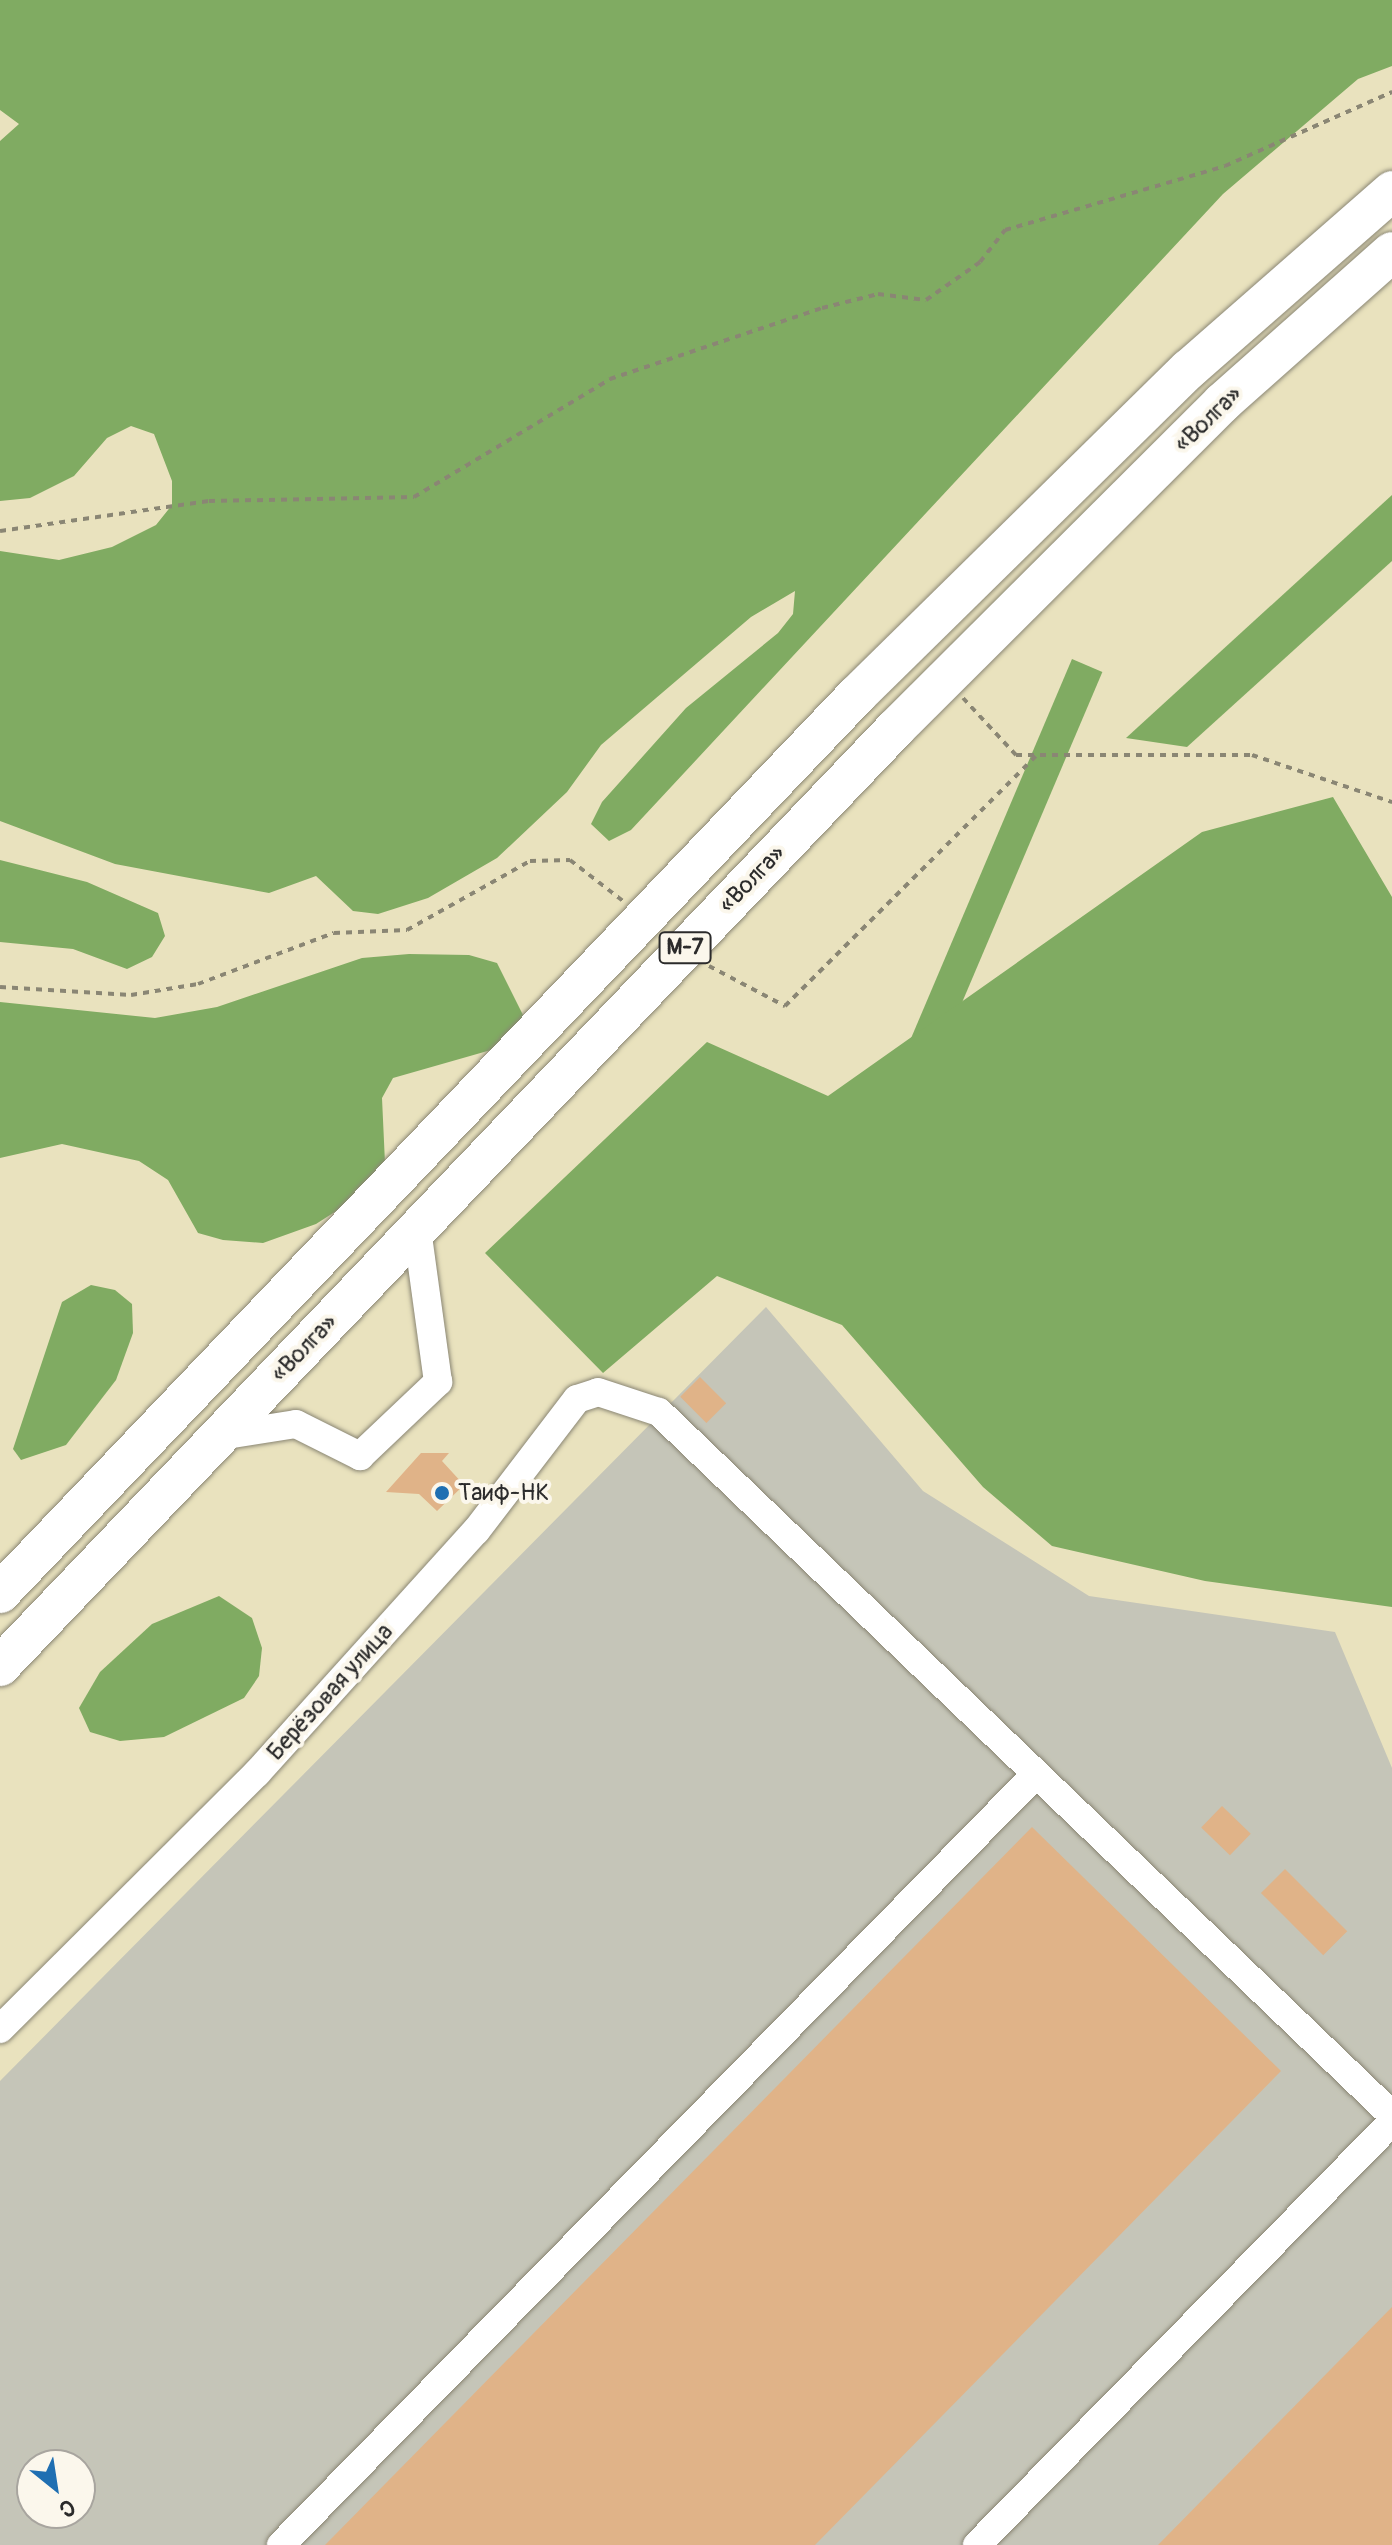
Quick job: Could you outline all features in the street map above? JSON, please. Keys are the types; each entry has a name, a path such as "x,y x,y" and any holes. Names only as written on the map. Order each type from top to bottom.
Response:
{"highway":[{"name":"«Волга»","path":"0,1593 857,695 1189,369 1392,191"},
{"name":"«Волга»","path":"0,1666 946,679 1222,403 1392,252"}],"street":[{"path":"220,1436 296,1424 360,1456 438,1382 417,1229"},
{"name":"Берёзовая улица","path":"0,2029 257,1773 476,1531 577,1399 598,1392 659,1412 1036,1774"},
{"path":"281,2545 1036,1774 1392,2115"},
{"path":"977,2545 1392,2122"}],"path":[{"path":"0,531 209,501 414,497 610,379 822,308 878,294 926,300 980,262 1005,230 1225,166 1392,92"},
{"path":"946,679 1016,755 1252,755 1392,802"},
{"path":"682,951 785,1006 1036,756"},
{"path":"0,987 131,995 198,984 334,933 407,930 530,861 570,860 642,920"}],"shaded area":[{"path":"766,1307 923,1491 1089,1596 1335,1632 1392,1768 1392,2545 0,2545 0,2081"}],"green space":[{"path":"0,0 1392,0 1392,66 1358,79 1223,194 631,830 609,841 591,824 602,802 686,708 778,633 793,614 795,591 751,617 601,745 567,792 497,858 428,898 378,914 353,911 316,876 269,893 115,864 0,821 0,551 59,560 112,547 156,525 172,505 172,481 154,434 131,426 107,438 74,476 30,498 0,501 0,141 19,124 0,110"},
{"path":"1392,495 1392,561 1187,747 1126,738"},
{"path":"1072,659 1102,672 920,1101 890,1088"},
{"path":"1333,797 1392,897 1392,1607 1205,1581 1052,1546 983,1487 842,1325 717,1276 603,1373 485,1253 707,1042 828,1096 1202,832"},
{"path":"0,860 87,882 158,913 165,936 152,957 127,969 73,949 0,942"},
{"path":"409,954 469,955 497,963 526,1021 498,1048 393,1078 382,1098 385,1163 355,1199 316,1224 263,1243 223,1240 198,1233 168,1180 139,1161 62,1144 0,1158 0,1002 155,1018 217,1007 362,958"},
{"path":"91,1285 115,1290 132,1304 133,1333 116,1380 66,1445 21,1460 13,1449 62,1302"},
{"path":"219,1596 252,1618 262,1648 259,1676 244,1698 164,1737 120,1741 90,1732 79,1708 100,1672 152,1624"}],"building":[{"path":"700,1377 726,1403 706,1423 680,1397"},
{"path":"421,1453 449,1453 442,1461 464,1485 437,1511 419,1494 386,1492"},
{"path":"1222,1806 1251,1834 1230,1855 1201,1828"},
{"path":"1032,1827 1281,2071 815,2545 325,2545"},
{"path":"1285,1869 1347,1931 1323,1955 1261,1893"},
{"path":"1392,2307 1392,2545 1158,2545"}],"place":[{"name":"Таиф-НК","path":"442,1493"}]}
